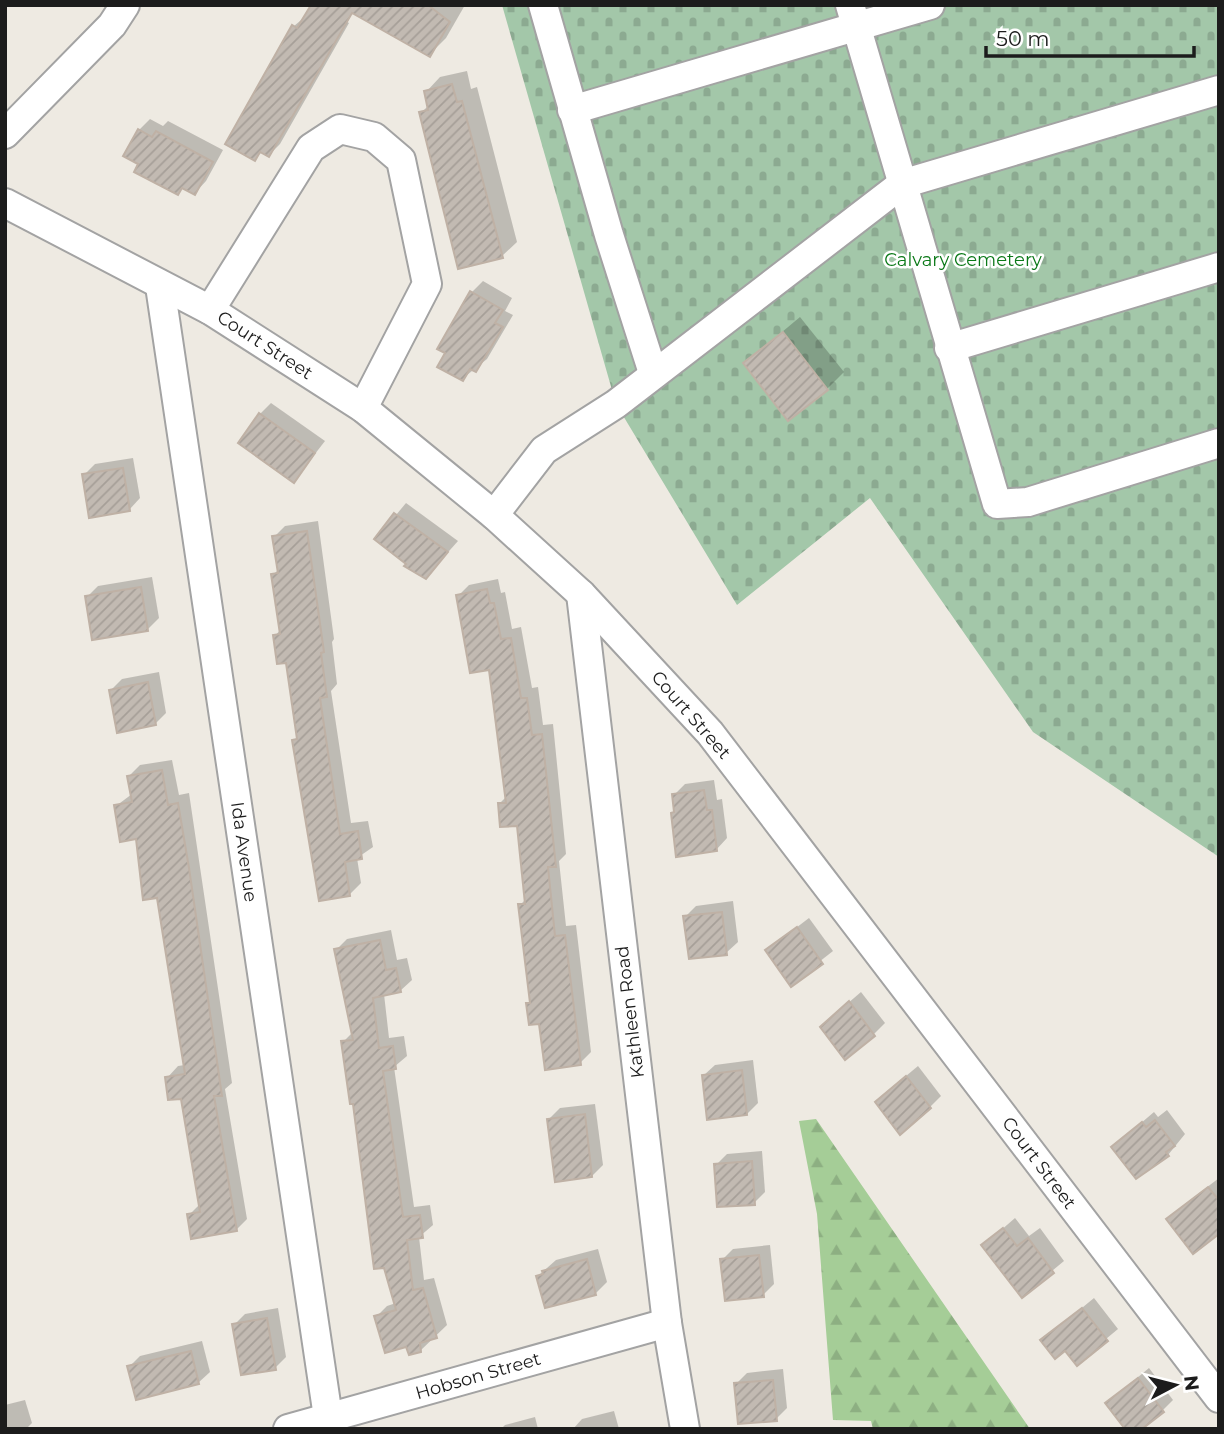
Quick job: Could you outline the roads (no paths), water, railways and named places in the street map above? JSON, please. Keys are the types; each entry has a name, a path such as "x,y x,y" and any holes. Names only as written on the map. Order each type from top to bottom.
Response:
{"street":[{"path":"5,134 112,24 125,5"},
{"path":"543,5 572,110 653,373"},
{"path":"572,110 853,17 930,5"},
{"path":"853,17 997,504 1028,502 1219,443"},
{"path":"494,515 544,450 616,404 902,184 1219,90"},
{"path":"210,310 311,148 340,129 374,137 401,160 427,284 363,408"},
{"name":"Court Street","path":"5,203 210,310 363,408 494,515 581,594 710,733 1219,1398"},
{"path":"949,348 1219,267"},
{"name":"Ida Avenue","path":"160,286 328,1417"},
{"name":"Kathleen Road","path":"581,594 667,1323 685,1429"},
{"name":"Hobson Street","path":"288,1429 667,1323"}],"park label":[{"name":"Calvary Cemetery","path":"963,260"}]}
